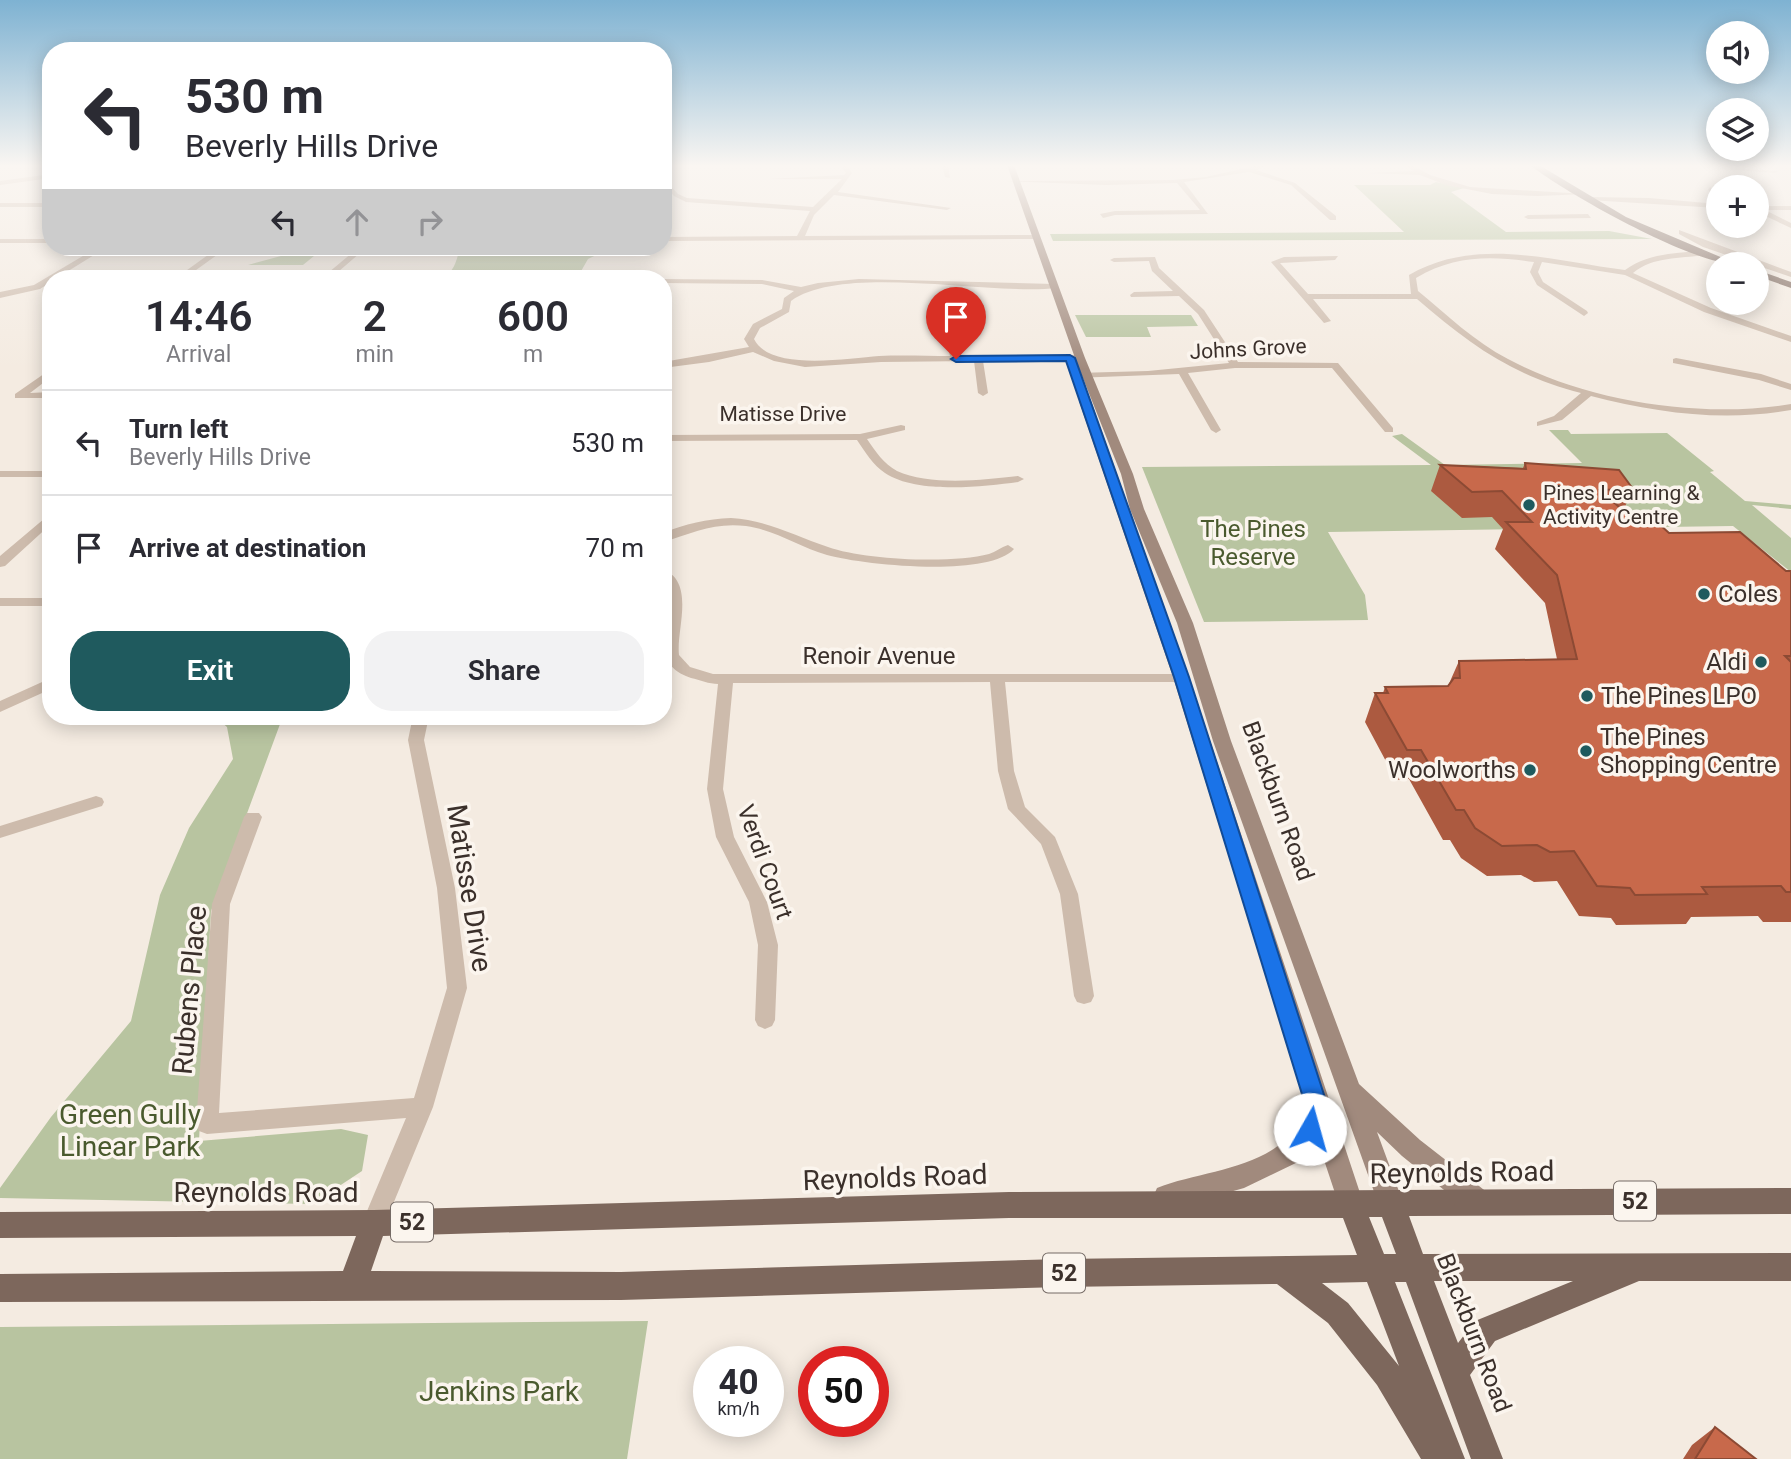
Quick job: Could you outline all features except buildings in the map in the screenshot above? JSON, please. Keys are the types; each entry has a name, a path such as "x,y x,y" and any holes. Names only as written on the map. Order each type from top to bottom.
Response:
{"main road":[{"name":"Blackburn Road","path":"1031,233 1079,367 1181,677 1350,1205 1449,1459"},
{"path":"1655,233 1706,255"},
{"path":"1769,277 1791,285"},
{"name":"Blackburn Road","path":"1079,367 1127,474 1137,509 1185,623 1222,741 1391,1205 1488,1459"},
{"path":"1350,1090 1411,1148 1479,1202"},
{"path":"1139,1204 1236,1179 1291,1153 1310,1129 1316,1104"},
{"name":"Reynolds Road","path":"0,1225 374,1223 1009,1205 1391,1205 1791,1200"},
{"path":"352,1285 374,1223"},
{"path":"1455,1371 1485,1331 1640,1267"},
{"name":"52","path":"0,1288 621,1286 1061,1273 1791,1267"},
{"path":"1282,1270 1338,1313 1387,1375 1439,1459"}],"street":[{"path":"1684,233 1706,245 1791,275"},
{"path":"672,239 801,236 1032,237"},
{"path":"0,241 42,241"},
{"path":"1627,273 1640,263 1701,253"},
{"path":"65,270 88,256"},
{"path":"191,270 211,256"},
{"path":"336,270 352,256"},
{"path":"1791,339 1751,328 1627,273 1539,259 1497,257 1452,258 1426,265 1412,277 1414,292 1418,296 1479,346 1516,368 1589,392 1638,403 1707,412 1752,414 1791,407"},
{"path":"1327,321 1275,262 1284,259 1335,258"},
{"path":"1114,260 1152,259 1155,269 1202,312 1235,365"},
{"path":"1539,259 1534,272 1540,283 1584,313"},
{"path":"672,364 754,349 749,339 756,326 786,310 787,300 801,290 818,285 859,281 1049,286"},
{"path":"672,282 762,282 801,290"},
{"path":"0,295 42,284"},
{"path":"1134,295 1180,293"},
{"path":"1306,297 1418,296"},
{"path":"947,330 956,359"},
{"name":"Johns Grove","path":"754,349 777,359 805,365 881,359 978,359 1182,371 1235,365 1335,365 1389,430"},
{"path":"978,359 983,393"},
{"path":"1676,361 1761,377 1791,387"},
{"path":"1182,371 1216,430"},
{"path":"42,379 19,396 42,395"},
{"path":"1541,424 1558,418 1589,392"},
{"name":"Matisse Drive","path":"672,438 860,437 901,428"},
{"path":"860,437 876,460 894,474 944,482 994,483 1018,479"},
{"path":"0,474 42,474"},
{"path":"672,535 702,523 750,523 833,553 887,561 997,558 1008,549"},
{"path":"0,564 42,525"},
{"name":"Renoir Avenue","path":"672,586 675,591 676,613 672,633"},
{"path":"0,602 42,602"},
{"name":"Renoir Avenue","path":"672,658 684,670 712,679 1181,677"},
{"name":"Verdi Court","path":"726,679 715,789 726,837 758,902 768,945 765,1020"},
{"path":"997,679 1006,771 1017,809 1049,841 1069,894 1084,996"},
{"path":"0,707 42,687"},
{"name":"Matisse Drive","path":"374,1223 422,1107 457,988 446,888 416,740 419,725"},
{"path":"0,832 96,802"},
{"name":"Rubens Place","path":"253,817 220,904 206,1124 422,1107"}],"green space":[{"path":"1620,233 1652,239 1053,241 1050,234"},
{"path":"281,256 314,256 303,265 248,265"},
{"path":"458,256 594,256 588,259 582,270 451,270"},
{"path":"1075,315 1191,315 1198,326 1147,327 1151,337 1086,337"},
{"name":"The Pines Reserve","path":"1549,430 1568,430 1571,434 1667,433 1714,471 1710,472 1745,501 1791,505 1791,509 1752,505 1791,538 1791,572 1733,526 1328,532 1365,595 1368,620 1204,622 1142,467 1431,465 1392,436 1402,434 1445,465 1582,463"},
{"name":"Green Gully Linear Park","path":"225,725 280,725 211,911 199,1141 341,1129 368,1135 362,1171 312,1204 0,1198 0,1188 51,1117 131,1021 160,895 189,828 233,759"},
{"name":"Jenkins Park","path":"648,1321 627,1459 0,1459 0,1327"}],"place":[{"name":"Pines Learning & Activity Centre","path":"1529,505"},
{"name":"Coles","path":"1704,594"},
{"name":"Aldi","path":"1761,662"},
{"name":"The Pines LPO","path":"1587,696"},
{"name":"The Pines Shopping Centre","path":"1586,751"},
{"name":"Woolworths","path":"1530,770"}],"route":[{"path":"956,359 1070,358 1181,677 1308,1077 1316,1104 1310,1129"}]}
